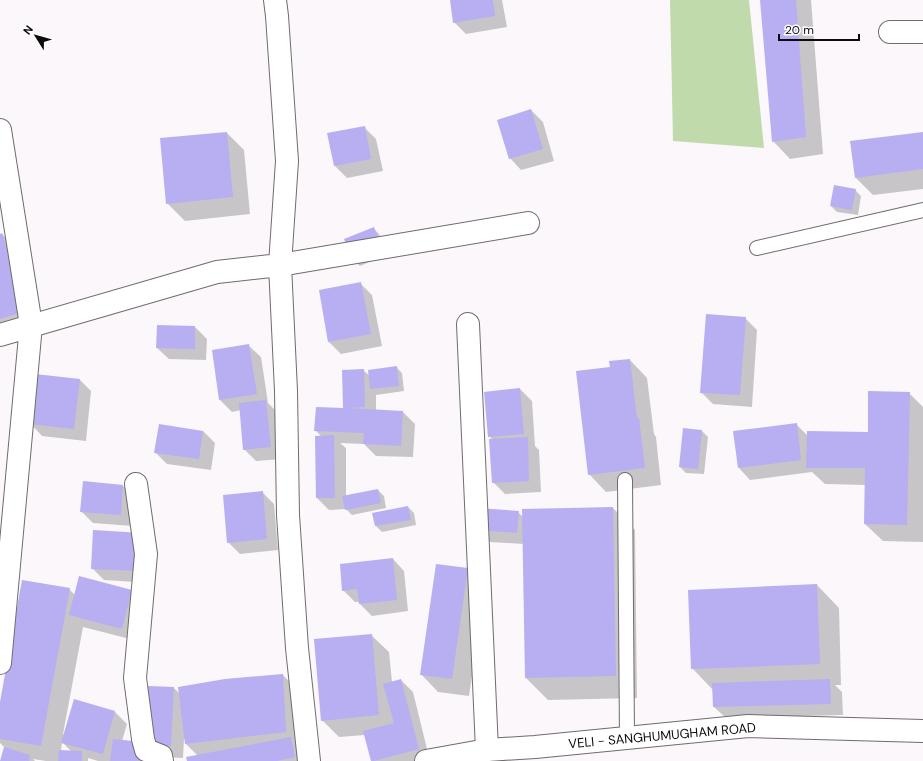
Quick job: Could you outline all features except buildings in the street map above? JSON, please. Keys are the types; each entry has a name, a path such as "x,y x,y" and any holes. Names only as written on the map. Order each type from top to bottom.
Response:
{"street":[{"path":"275,0 287,161 280,265 286,391 288,515 297,648 309,761"},
{"path":"890,32 923,32"},
{"path":"0,130 31,325 0,663"},
{"path":"0,335 217,272 280,265 528,223"},
{"path":"468,324 487,750"},
{"path":"136,484 146,554 135,678 143,740 146,750 161,756 162,761"},
{"name":"VELI - SANGHUMUGHAM ROAD","path":"426,761 487,750 535,754 627,738 748,726 923,731"}],"lane":[{"path":"757,248 923,210"},
{"path":"625,480 627,738"}],"green space":[{"path":"670,0 749,0 764,148 673,141"}]}
